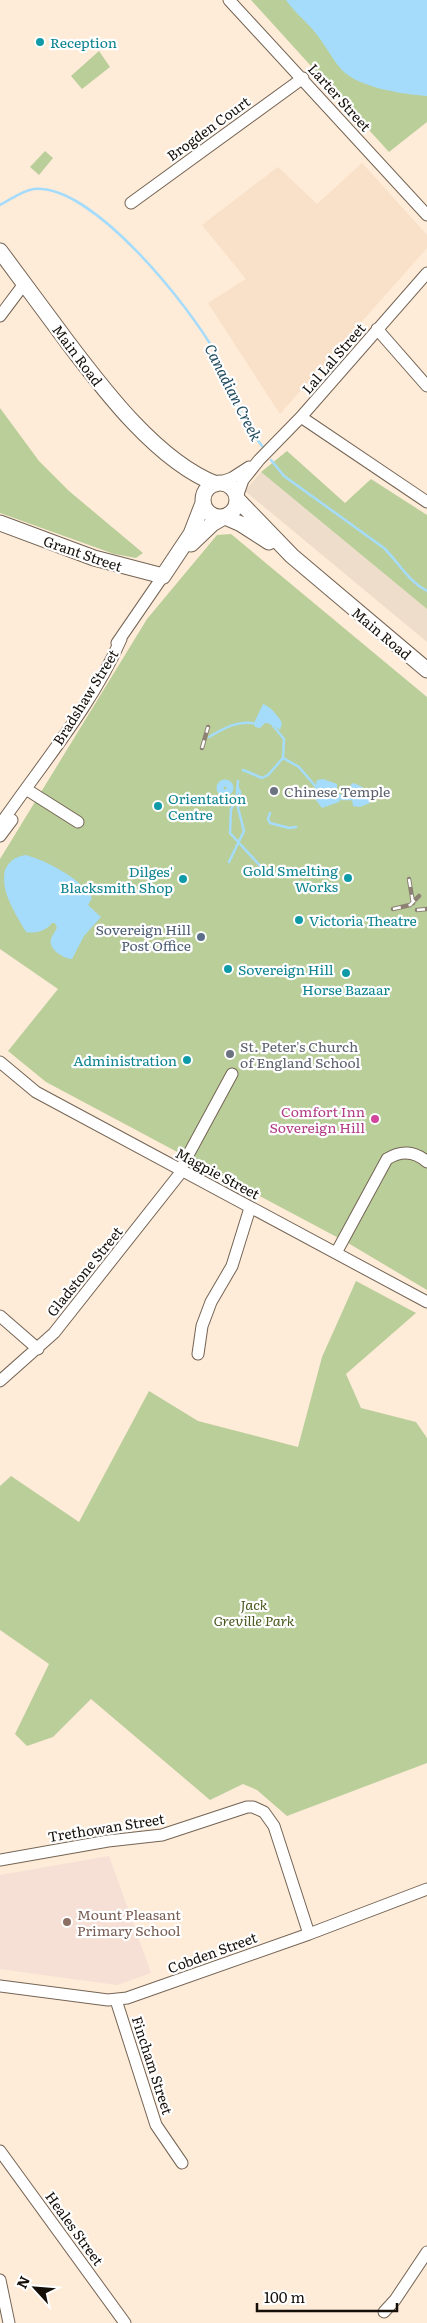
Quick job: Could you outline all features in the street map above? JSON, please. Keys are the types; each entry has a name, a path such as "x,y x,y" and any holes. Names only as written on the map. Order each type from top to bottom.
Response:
{"main road":[{"name":"Main Road","path":"0,251 108,395 130,419 165,451 192,481 203,502"},
{"name":"Main Road","path":"165,451 199,476 217,483"},
{"path":"217,483 230,486 237,498 234,510 224,517 210,514 203,502 206,490 217,483"},
{"name":"Main Road","path":"237,498 292,556 427,670"},
{"name":"Bradshaw Street","path":"165,574 195,526 203,502"},
{"name":"Main Road","path":"224,517 254,532 292,556"},
{"name":"Bradshaw Street","path":"165,574 206,528 224,517"},
{"name":"Grant Street","path":"0,523 94,558 165,574"}],"street":[{"name":"Larter Street","path":"229,0 303,78 427,215"},
{"name":"Brogden Court","path":"131,203 303,78"},
{"name":"Lal Lal Street","path":"237,498 243,480 259,460 301,417 427,274"},
{"path":"0,316 24,284"},
{"path":"378,329 427,386"},
{"path":"301,417 427,502"},
{"name":"Lal Lal Street","path":"217,483 232,478 259,460"},
{"name":"Bradshaw Street","path":"0,836 83,699 105,658 121,639 165,574"},
{"name":"Bradshaw Street","path":"0,825 36,775"},
{"path":"28,790 78,822"},
{"name":"Magpie Street","path":"0,1062 36,1092 427,1302"},
{"name":"Gladstone Street","path":"0,1381 38,1348 60,1325 181,1171 222,1089 232,1074"},
{"path":"336,1253 387,1159 405,1152 418,1155 427,1162"},
{"path":"198,1354 202,1326 211,1302 232,1266 250,1208"},
{"path":"0,1316 38,1348"},
{"name":"Trethowan Street","path":"0,1860 108,1841 162,1835 243,1807 260,1810 272,1821 309,1934"},
{"name":"Cobden Street","path":"0,1986 116,2000 309,1934 427,1889"},
{"name":"Fincham Street","path":"116,2000 156,2125 182,2162"},
{"name":"Heales Street","path":"0,2151 125,2323"},
{"path":"384,2312 395,2300 427,2252"},
{"path":"0,2280 9,2323"}],"shaded area":[{"path":"362,163 427,235 427,248 280,414 208,303 246,279 202,225 278,167 317,204"},
{"path":"261,472 427,609 427,642 245,491"},
{"name":"Mount Pleasant Primary School","path":"109,1856 151,1973 117,1985 0,1969 0,1875"}],"green space":[{"path":"251,0 427,0 427,122 389,152"},
{"path":"99,51 110,67 82,89 71,76"},
{"path":"45,151 53,158 39,175 30,167"},
{"path":"0,408 39,461 69,491 143,553 136,558 114,554 0,513"},
{"path":"287,451 345,503 371,479 427,515 427,609 261,472"},
{"name":"Sovereign Hill","path":"231,534 427,697 427,1290 348,1243 46,1082 8,1051 58,989 0,949 0,859 147,619 217,535"},
{"name":"Jack Greville Park","path":"356,1281 416,1313 346,1374 361,1408 416,1422 427,1438 427,1763 287,1816 257,1790 243,1784 210,1800 91,1699 53,1737 27,1746 15,1734 49,1664 0,1630 0,1486 11,1476 79,1522 149,1391 198,1421 298,1447 322,1357"}],"water":[{"path":"286,0 427,0 427,96 381,89 349,76 337,64 314,31"},
{"path":"263,704 271,709 281,721 280,730 272,724 265,723 260,728 255,727 254,723"},
{"path":"323,779 337,784 337,793 343,795 339,802 322,808 313,796 317,780"},
{"path":"352,783 359,785 365,790 369,796 370,803 360,807 353,806 350,787"},
{"path":"26,855 54,866 72,877 87,891 92,898 88,905 101,917 84,936 72,959 64,957 52,946 51,939 57,928 55,923 40,931 26,932 10,902 5,886 5,870 13,860"}],"waterway":[{"name":"Canadian Creek","path":"0,205 21,193 34,189 58,193 84,206 110,226 137,251 184,306 217,355 241,414 263,447"},
{"name":"Canadian Creek","path":"271,460 284,476 384,548 409,577 427,591"},
{"path":"270,722 284,739 283,758"},
{"path":"209,737 237,724 256,724"},
{"path":"243,770 262,778 268,775 283,758 299,767 316,787"},
{"path":"238,781 236,801 231,809 230,833 263,869"},
{"path":"225,785 228,788 225,791 222,788 225,785"},
{"path":"229,862 244,831 238,808 240,792 238,788"},
{"path":"342,799 351,799"},
{"path":"270,813 268,819 270,823 289,828 296,827"}],"railway":[{"path":"202,748 208,727"},
{"path":"409,879 413,903"},
{"path":"393,909 410,905 419,896"},
{"path":"417,910 427,909"}],"place":[{"name":"Reception","path":"40,42"},
{"name":"Chinese Temple","path":"274,791"},
{"name":"Orientation Centre","path":"158,806"},
{"name":"Gold Smelting Works","path":"348,878"},
{"name":"Dilges' Blacksmith Shop","path":"183,879"},
{"name":"Victoria Theatre","path":"299,920"},
{"name":"Sovereign Hill Post Office","path":"201,937"},
{"name":"Sovereign Hill","path":"228,969"},
{"name":"Horse Bazaar","path":"346,973"},
{"name":"St. Peter's Church of England School","path":"230,1054"},
{"name":"Administration","path":"187,1060"},
{"name":"Comfort Inn Sovereign Hill","path":"375,1119"},
{"name":"Mount Pleasant Primary School","path":"67,1922"}]}
